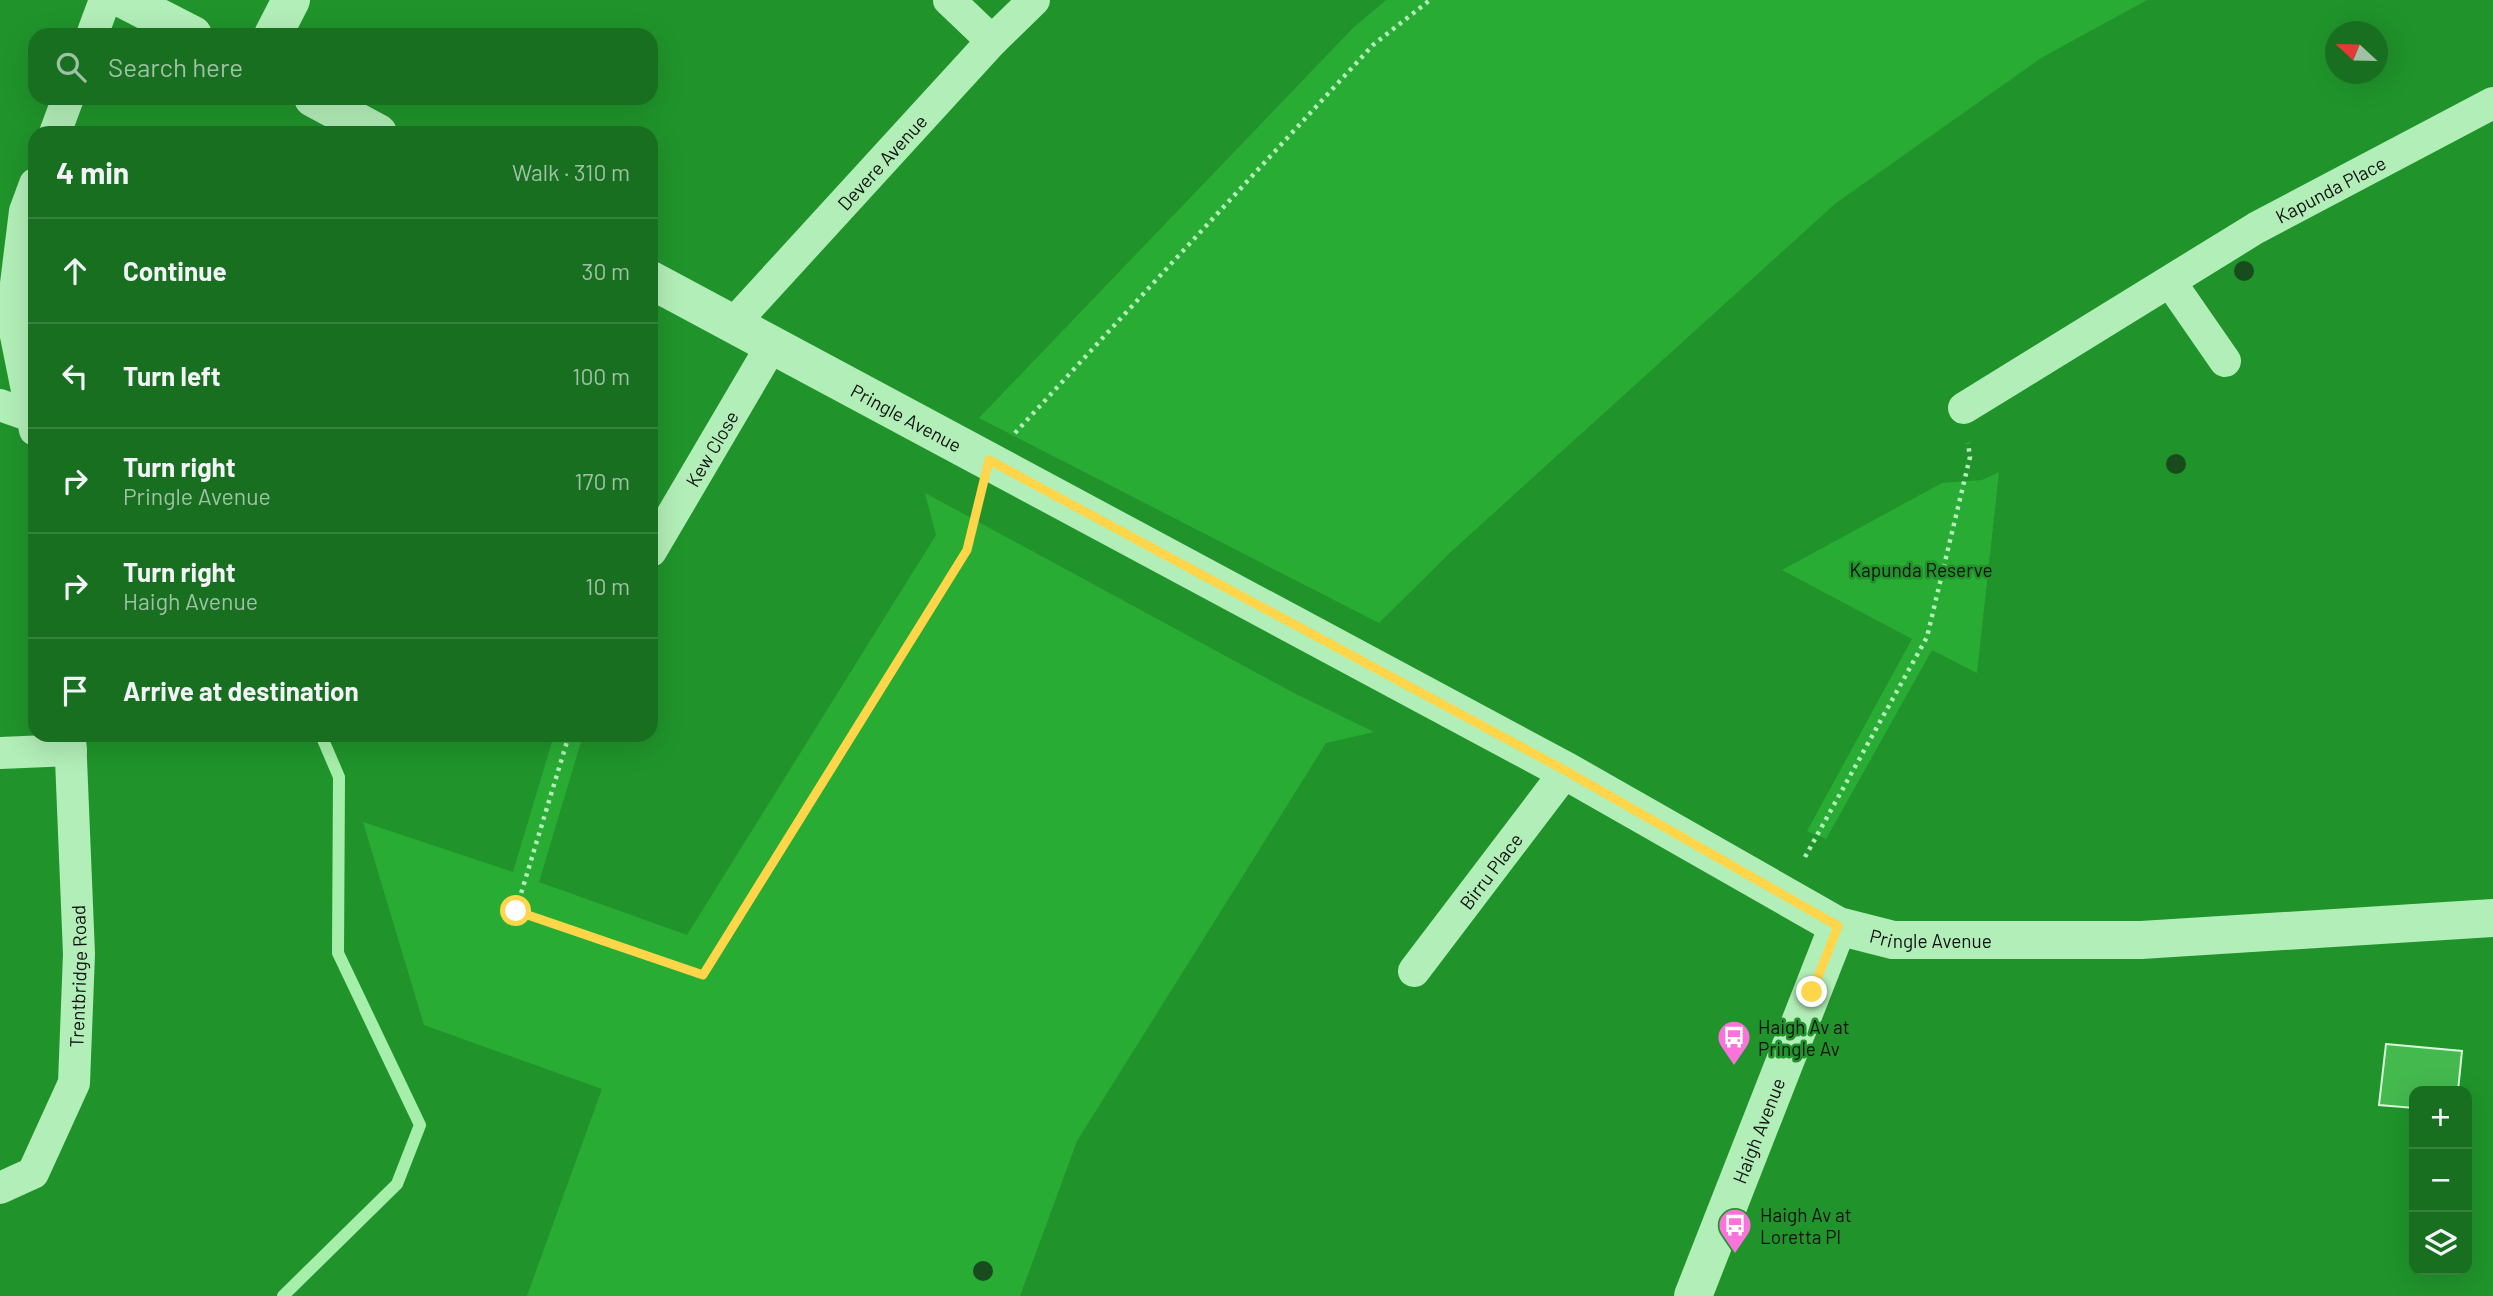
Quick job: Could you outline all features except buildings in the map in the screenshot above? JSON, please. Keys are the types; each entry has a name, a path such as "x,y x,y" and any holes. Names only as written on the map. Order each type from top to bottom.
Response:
{"street":[{"path":"95,28 105,0"},
{"path":"125,0 179,28"},
{"path":"277,28 292,0"},
{"path":"948,0 992,41"},
{"name":"Devere Avenue","path":"733,324 992,41 1034,0"},
{"name":"Kapunda Place","path":"1964,408 2171,283 2256,228 2493,103"},
{"path":"57,126 65,105"},
{"path":"326,105 365,126"},
{"path":"28,203 12,316 28,398"},
{"name":"Pringle Avenue","path":"658,283 1566,771 1838,926 1893,940 2141,940 2493,918"},
{"path":"2171,283 2225,361"},
{"name":"Kew Close","path":"658,539 772,345"},
{"path":"0,405 28,420"},
{"path":"0,753 71,743"},
{"name":"Trentbridge Road","path":"0,1188 33,1173 74,1083 79,954 71,743"},
{"name":"Birru Place","path":"1414,971 1566,771"},
{"name":"Haigh Avenue","path":"1693,1296 1838,926"}],"path":[{"path":"567,742 516,911 703,975 967,550 989,460 1373,45 1430,0"},
{"path":"1805,857 1927,638 1970,457 1964,408"}],"green space":[{"path":"1386,0 2147,0 2041,58 1836,203 1454,549 1379,623 979,418 1352,29"},
{"name":"Kapunda Reserve","path":"1999,472 1977,673 1932,650 1826,839 1807,831 1912,639 1782,570 1942,483 1982,480"},
{"path":"925,493 1292,692 1374,732 1326,743 1077,1141 1020,1296 527,1296 602,1089 424,1025 363,822 513,872 552,742 581,742 539,882 687,935 936,535"}],"waterway":[{"path":"283,1296 397,1184 420,1125 338,953 339,777 324,742"}],"place":[{"name":"Haigh Av at Pringle Av","path":"1734,1067"},
{"name":"Haigh Av at Loretta Pl","path":"1735,1255"}],"route":[{"path":"516,911 703,975 967,550 989,460 1566,771 1838,926 1812,992"}]}
